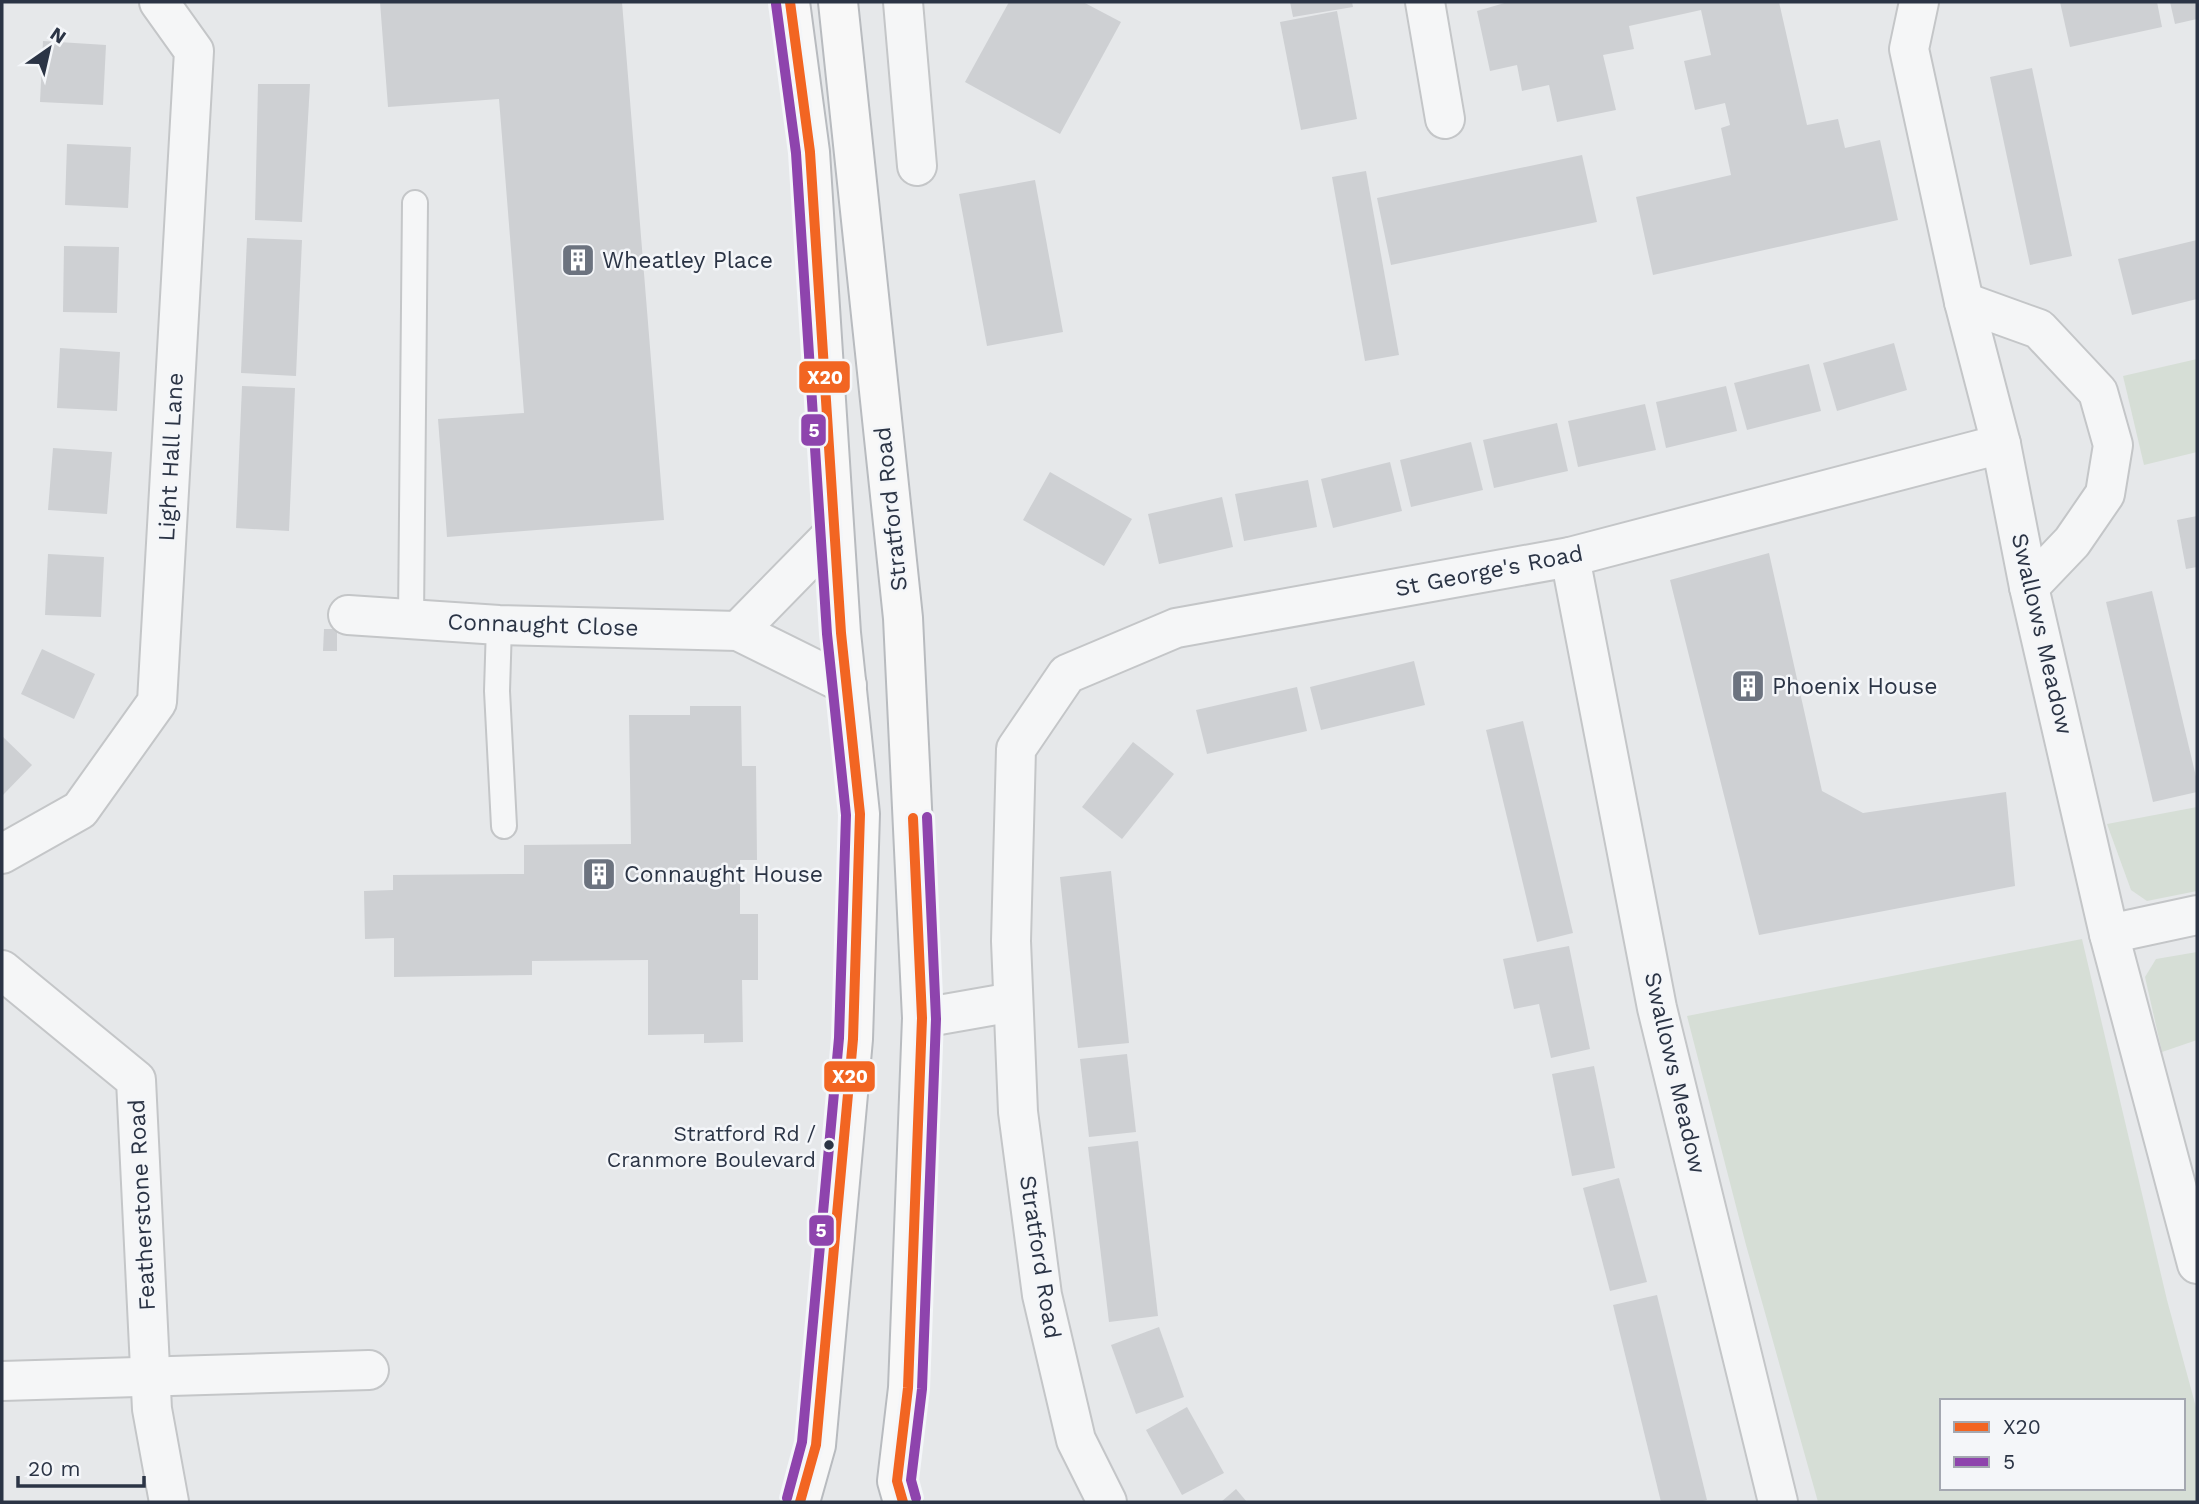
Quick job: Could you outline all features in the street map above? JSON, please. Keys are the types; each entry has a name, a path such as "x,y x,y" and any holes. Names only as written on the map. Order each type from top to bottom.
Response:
{"highway":[{"path":"790,2 810,152 834,533 860,814 853,1039 816,1445 800,1502"},
{"name":"Stratford Road","path":"838,2 903,618 922,1018 908,1388 897,1481 903,1502"}],"street":[{"name":"Light Hall Lane","path":"2,854 80,810 157,702 194,51 159,2"},
{"path":"903,2 917,166"},
{"path":"1425,2 1445,119"},
{"name":"Swallows Meadow","path":"1919,2 1909,49 1964,302 2001,444 2029,587 2109,934 2197,1264"},
{"path":"1964,302 2039,329 2098,393 2113,445 2105,494 2072,542 2029,587"},
{"name":"St George's Road","path":"1016,749 1067,674 1176,628 1570,557 2001,444"},
{"path":"738,631 834,533"},
{"name":"Swallows Meadow","path":"1570,557 1657,1008 1778,1502"},
{"name":"Connaught Close","path":"348,615 499,625 738,631 846,685"},
{"name":"Stratford Road","path":"1016,749 1011,941 1018,1112 1042,1294 1076,1440 1107,1502"},
{"path":"2109,934 2197,915"},
{"name":"Featherstone Road","path":"2,970 136,1080 152,1409 169,1502"},
{"path":"922,1018 1013,1002"},
{"path":"2,1381 369,1370"}],"lane":[{"path":"411,620 415,203"},
{"path":"499,625 497,691 503,826"}],"shaded area":[{"path":"2197,359 2197,452 2144,465 2123,376"},
{"path":"2197,807 2197,891 2147,901 2131,890 2107,824"},
{"path":"2082,939 2167,1300 2197,1411 2197,1501 1818,1502 1746,1245 1687,1016"},
{"path":"2197,952 2197,1040 2162,1052 2145,977 2156,959"}],"building":[{"name":"Wheatley Place","path":"380,2 622,2 664,520 447,537 438,419 524,413 499,99 388,107"},
{"path":"1009,2 1083,2 1121,22 1060,134 965,82"},
{"path":"1290,2 1352,2 1353,7 1293,17"},
{"path":"1508,2 1779,2 1807,125 1838,119 1845,148 1880,140 1898,220 1653,275 1636,197 1731,175 1721,128 1730,125 1725,103 1695,110 1684,61 1711,55 1701,10 1629,26 1634,49 1603,55 1616,110 1557,122 1549,85 1522,91 1517,65 1490,71 1477,11"},
{"path":"2060,2 2157,2 2162,27 2070,47"},
{"path":"2170,2 2197,2 2197,19 2175,24"},
{"path":"1337,11 1357,119 1301,130 1280,22"},
{"path":"43,41 106,45 103,105 40,102"},
{"path":"2032,68 2072,256 2030,265 1990,77"},
{"path":"258,84 310,84 302,222 255,220"},
{"path":"67,144 131,147 128,208 65,205"},
{"path":"1582,155 1597,222 1391,265 1377,198"},
{"path":"1366,171 1399,355 1365,361 1332,177"},
{"path":"1035,180 1063,332 987,346 959,194"},
{"path":"247,238 302,240 296,376 241,373"},
{"path":"2197,240 2197,299 2132,315 2118,259"},
{"path":"64,246 119,247 117,313 63,312"},
{"path":"1894,343 1907,390 1837,411 1823,363"},
{"path":"60,348 120,352 117,411 57,408"},
{"path":"1809,364 1821,411 1747,430 1734,383"},
{"path":"242,386 295,388 289,531 236,528"},
{"path":"1726,386 1737,431 1666,448 1656,402"},
{"path":"1645,404 1656,450 1578,467 1568,421"},
{"path":"1557,423 1568,471 1494,488 1483,440"},
{"path":"1471,442 1483,490 1411,507 1400,460"},
{"path":"53,448 112,452 107,514 48,510"},
{"path":"1390,462 1402,511 1333,528 1321,479"},
{"path":"1050,472 1132,519 1104,566 1023,520"},
{"path":"1308,480 1317,527 1244,541 1235,494"},
{"path":"1222,497 1233,547 1159,564 1148,514"},
{"path":"2197,516 2197,567 2186,569 2177,520"},
{"name":"Phoenix House","path":"1769,553 1822,791 1863,813 2006,792 2015,886 1759,935 1670,580"},
{"path":"48,554 104,557 101,617 45,615"},
{"path":"2152,591 2197,781 2197,792 2153,802 2106,602"},
{"path":"324,629 337,629 337,651 323,651"},
{"path":"42,649 95,674 74,719 21,694"},
{"path":"1414,661 1425,705 1321,730 1310,687"},
{"path":"1297,687 1307,731 1207,754 1196,710"},
{"name":"Connaught House","path":"690,706 741,706 742,766 756,766 757,860 740,860 740,914 758,914 758,980 742,980 743,1042 704,1043 704,1034 648,1035 648,960 532,961 532,975 394,977 394,938 365,939 364,891 393,890 393,875 524,874 524,845 631,844 629,715 690,715"},
{"path":"1523,721 1573,933 1537,942 1486,730"},
{"path":"2,736 32,765 2,796"},
{"path":"1133,742 1174,774 1122,839 1082,807"},
{"path":"1111,871 1129,1043 1078,1048 1060,877"},
{"path":"1569,946 1590,1049 1551,1058 1539,1004 1514,1009 1503,959"},
{"path":"1127,1054 1136,1132 1089,1137 1080,1059"},
{"path":"1594,1066 1615,1168 1572,1176 1552,1074"},
{"path":"1138,1141 1158,1316 1109,1322 1088,1147"},
{"path":"1619,1178 1647,1282 1610,1291 1583,1188"},
{"path":"1657,1295 1707,1500 1699,1502 1661,1502 1613,1305"},
{"path":"1159,1327 1184,1397 1136,1414 1111,1345"},
{"path":"1187,1407 1224,1473 1182,1495 1146,1430"},
{"path":"1236,1489 1247,1502 1221,1502"}],"transit line":[{"name":"X20","path":"790,2 810,152 841,633 860,814 853,1039 816,1445 800,1502"},
{"name":"5","path":"776,4 796,153 827,634 846,815 839,1038 802,1442 787,1498"},
{"name":"5","path":"916,1498 911,1480 922,1389 936,1019 927,817"},
{"name":"X20","path":"903,1502 897,1481 908,1388 922,1018 913,818"}],"place":[{"name":"Wheatley Place","path":"578,260"},
{"name":"Phoenix House","path":"1748,686"},
{"name":"Connaught House","path":"599,874"},
{"name":"Stratford Rd / Cranmore Boulevard","path":"829,1145"}]}
